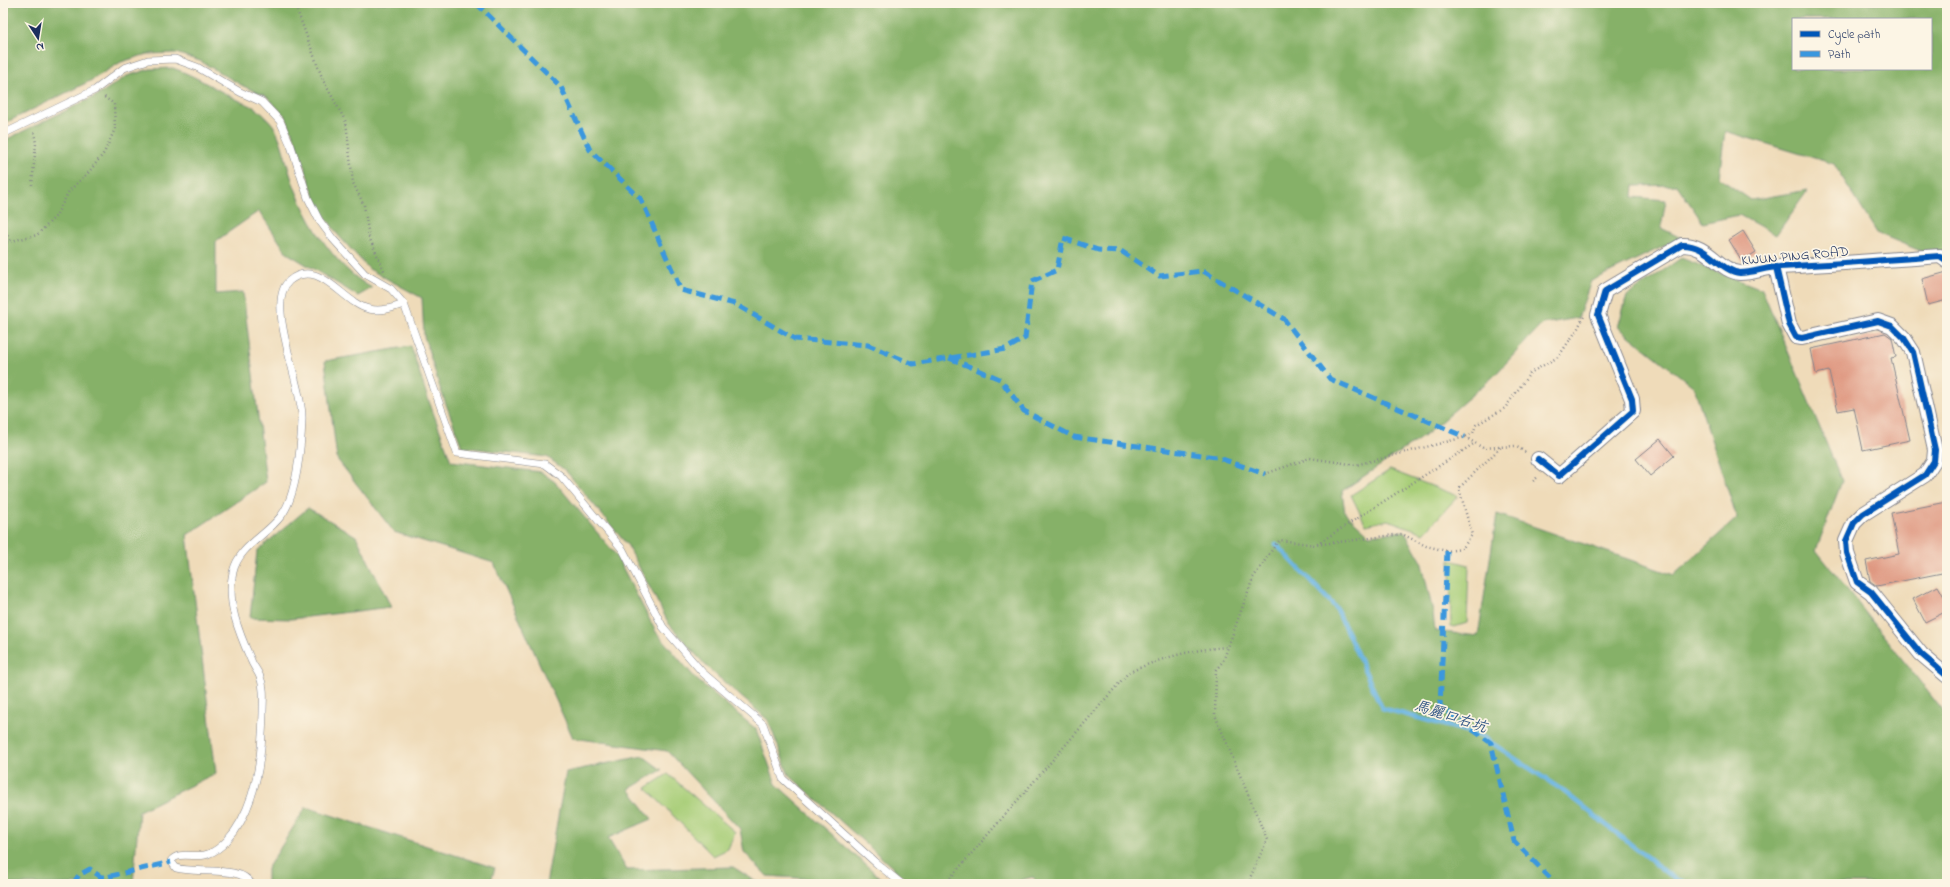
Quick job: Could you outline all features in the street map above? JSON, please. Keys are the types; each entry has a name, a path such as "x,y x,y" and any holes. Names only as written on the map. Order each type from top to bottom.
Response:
{"street":[{"name":"KWUN PING ROAD","path":"1598,315 1605,291 1682,245 1690,245 1700,248 1733,272 1750,272 1776,267 1940,256 1947,261"},
{"path":"1776,267 1789,324 1796,337 1802,338 1878,321 1892,326 1904,338 1913,352 1935,450 1934,461 1924,475 1863,514 1854,523 1846,541 1847,552 1857,582 1869,591 1921,654 1947,676"},
{"path":"1538,459 1560,476 1633,411 1632,399 1598,315"}],"lane":[{"path":"3,134 94,90 124,68 148,60 175,59 197,67 240,92 262,102 280,121 291,146 308,198 319,220 333,239 364,274 391,289 404,304 457,453 544,464 561,476 623,550 663,627 703,673 763,724 783,779 876,863 902,884"},
{"path":"251,884 244,875 239,873 189,871 176,868 171,862 173,858 179,856 205,856 225,842 242,819 251,796 258,770 262,732 263,687 260,676 252,662 235,618 232,578 234,566 240,555 272,526 284,511 290,500 295,480 302,410 300,395 284,336 282,294 284,287 291,280 300,276 311,275 326,280 354,303 367,309 382,310 404,304"}],"path":[{"path":"306,3 297,10 323,80 346,122 353,183 364,205 369,237 391,289"},
{"path":"3,243 37,235 56,216 69,190 88,173 104,154 115,129 114,104 94,90"},
{"path":"32,121 36,144 32,185"},
{"path":"3,229 11,241"},
{"path":"1265,474 1310,458 1356,465 1465,437 1473,433 1476,425 1505,408 1530,373 1558,357 1577,330 1586,312 1598,315"},
{"path":"1465,437 1483,448 1515,446 1538,459"},
{"path":"1315,545 1475,443"},
{"path":"1251,884 1250,878 1267,840 1215,715 1216,670 1223,661 1253,578 1280,540 1315,545 1402,534 1426,546 1447,552 1462,549 1472,534 1459,488 1501,447"},
{"path":"946,884 1128,673 1155,660 1209,648 1228,648"}],"green space":[{"path":"3,3 1947,3 1947,262 1877,233 1834,164 1725,131 1719,178 1751,200 1808,190 1776,235 1739,215 1703,223 1677,185 1634,186 1633,197 1666,200 1661,228 1681,238 1591,281 1578,318 1542,324 1494,376 1424,436 1342,491 1345,513 1369,535 1404,531 1421,560 1433,612 1435,631 1478,636 1497,514 1674,575 1737,518 1694,387 1618,327 1627,296 1681,258 1762,289 1842,481 1816,550 1947,716 1947,884 1038,884 1033,877 1006,884 911,884 789,775 768,720 708,668 669,624 628,546 566,471 547,457 462,447 440,388 424,336 422,298 369,269 338,235 325,216 314,195 297,144 286,117 266,96 243,86 200,61 176,53 147,54 121,62 90,81 3,124"},
{"path":"173,68 253,107 270,121 279,137 290,174 311,223 332,254 358,279 372,288 358,296 287,253 259,211 216,241 216,294 243,292 266,482 187,535 216,773 139,811 133,884 3,884 3,141 98,95 127,76 150,69"},
{"path":"411,346 426,393 451,461 541,472 555,482 616,555 656,632 696,679 756,729 776,784 887,884 767,876 744,852 740,829 667,751 573,738 494,563 394,532 337,459 325,361"},
{"path":"1390,470 1458,496 1424,533 1388,520 1366,525 1351,495"},
{"path":"308,508 356,536 391,607 291,619 250,618 257,551"},
{"path":"1450,560 1469,565 1467,623 1451,628"},
{"path":"643,756 662,770 629,789 652,819 608,838 627,870 733,867 760,884 546,884 566,772"},
{"path":"668,774 735,832 728,849 713,856 646,788"},
{"path":"306,807 495,868 490,884 267,884 267,869"}],"building":[{"path":"1743,231 1756,252 1742,261 1729,240"},
{"path":"1947,272 1947,300 1928,305 1922,279"},
{"path":"1885,333 1892,338 1896,357 1891,358 1910,440 1863,450 1854,408 1838,411 1829,371 1816,374 1811,349"},
{"path":"1660,439 1674,456 1650,476 1636,459"},
{"path":"1947,502 1947,572 1877,586 1870,581 1866,561 1899,554 1891,513"},
{"path":"1938,586 1947,602 1947,611 1925,622 1913,599"}],"waterway":[{"name":"馬麗口右坑","path":"1276,544 1336,608 1382,708 1480,735 1562,790 1677,881 1689,884"}],"marked path":[{"path":"476,3 561,87 590,150 641,199 681,290 735,304 795,339 868,345 913,364 1006,349 1025,338 1032,281 1057,270 1063,238 1098,250 1121,251 1159,276 1203,271 1284,319 1330,379 1465,437"},
{"path":"949,358 1000,379 1024,411 1074,437 1216,457 1265,474"},
{"path":"1447,551 1440,706 1491,743 1514,841 1556,884"},
{"path":"73,884 79,875 90,869 101,877 106,877 171,862"}],"cycle path":[{"path":"1538,459 1559,476 1633,411 1632,399 1598,315 1605,291 1682,245 1699,249 1726,268 1740,273 1774,267 1940,256 1947,261"},
{"path":"1776,267 1789,324 1796,337 1802,338 1878,321 1892,326 1904,338 1913,352 1935,450 1934,461 1925,475 1863,514 1854,523 1846,541 1847,553 1857,582 1871,592 1921,654 1947,676"}]}
